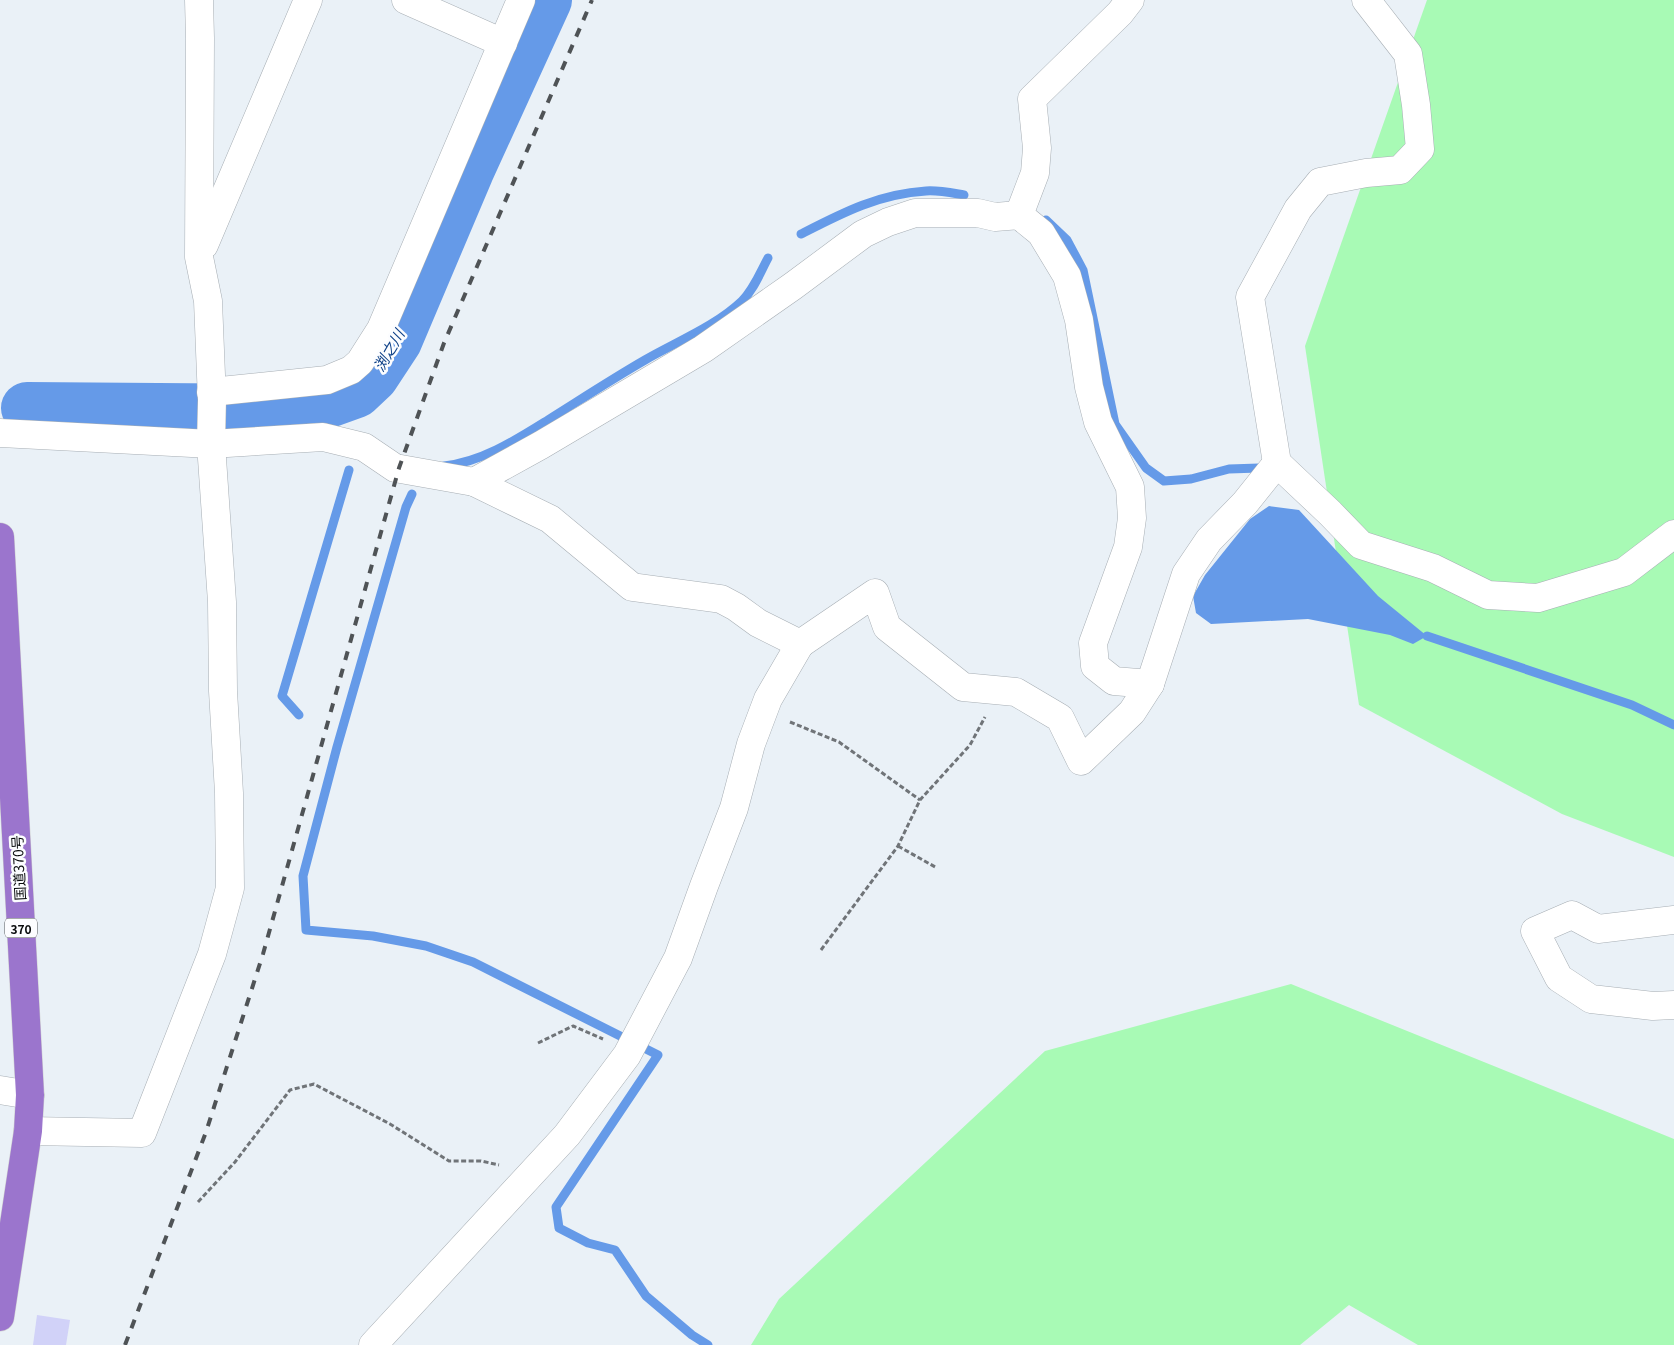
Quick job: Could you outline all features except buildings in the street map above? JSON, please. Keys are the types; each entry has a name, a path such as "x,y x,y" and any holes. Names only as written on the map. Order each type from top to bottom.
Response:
{"highway":[{"name":"国道370号","path":"0,537 30,1096 28,1131 0,1317"}],"street":[{"path":"28,1131 142,1133 212,954 230,888 229,793 223,691 222,602 208,301 199,257 199,0"},
{"path":"199,257 308,0"},
{"path":"406,0 503,42"},
{"path":"0,433 212,415 328,380 350,370 360,362 380,330 521,0"},
{"path":"1019,216 1035,173 1037,148 1032,99 1120,13 1130,0"},
{"path":"1366,0 1408,54 1416,105 1420,149 1400,170 1366,173 1320,182 1298,209 1250,298 1277,463 1361,545 1433,568 1488,595 1538,598 1624,572 1674,534"},
{"path":"474,482 542,445 704,349 862,234 888,222 915,213 978,213 995,217 1019,216 1041,233 1067,276 1079,320 1089,387 1098,422 1130,487 1132,518 1128,547 1093,643 1095,666 1114,682 1150,684"},
{"path":"212,415 364,447 395,468 474,482 550,519 632,586 721,599 758,623 800,644"},
{"path":"373,1345 533,1174 567,1135 626,1055 678,958 734,808 751,744 768,699 800,644 875,593 888,627 962,688 1016,692 1060,718 1081,762 1132,712 1150,684 1186,574 1209,540 1245,503 1277,463"},
{"path":"1674,920 1598,929 1572,915 1535,932 1559,978 1591,999 1653,1006 1674,1005"},
{"path":"0,1090 30,1096"}],"path":[{"path":"821,950 898,846 920,800 970,745 999,691"},
{"path":"768,699 783,720 840,742 920,800"},
{"path":"898,846 938,868"},
{"path":"538,1043 573,1026 605,1040"},
{"path":"198,1202 235,1162 290,1090 314,1084 390,1124 449,1161 481,1161 533,1174"}],"green space":[{"path":"1427,0 1674,0 1674,857 1562,814 1359,705 1305,346"},
{"path":"1291,984 1674,1139 1674,1345 1418,1345 1349,1305 1300,1345 751,1345 779,1299 1045,1051"}],"water":[{"path":"1269,506 1299,510 1378,596 1427,636 1413,644 1390,635 1308,619 1211,624 1196,613 1193,596 1205,575 1250,519"}],"waterway":[{"name":"渕之川","path":"27,408 273,410 331,401 356,392 373,376 396,341 468,171 546,0"},
{"path":"801,234 846,212 892,196 931,191 964,195"},
{"path":"1046,220 1067,240 1083,270 1115,424 1146,468 1164,481 1191,479 1229,469 1259,468"},
{"path":"444,466 472,460 498,449 536,428 633,367 720,318 742,301 750,291 768,258"},
{"path":"299,715 282,696 349,470"},
{"path":"412,494 406,507 337,747 303,876 306,930 373,936 426,946 473,962 658,1055 556,1207 559,1228 588,1243 615,1250 646,1296 692,1335 708,1345"},
{"path":"1427,636 1632,705 1674,725"}],"railway":[{"path":"125,1345 206,1132 263,954 399,468 444,343 592,0"}]}
